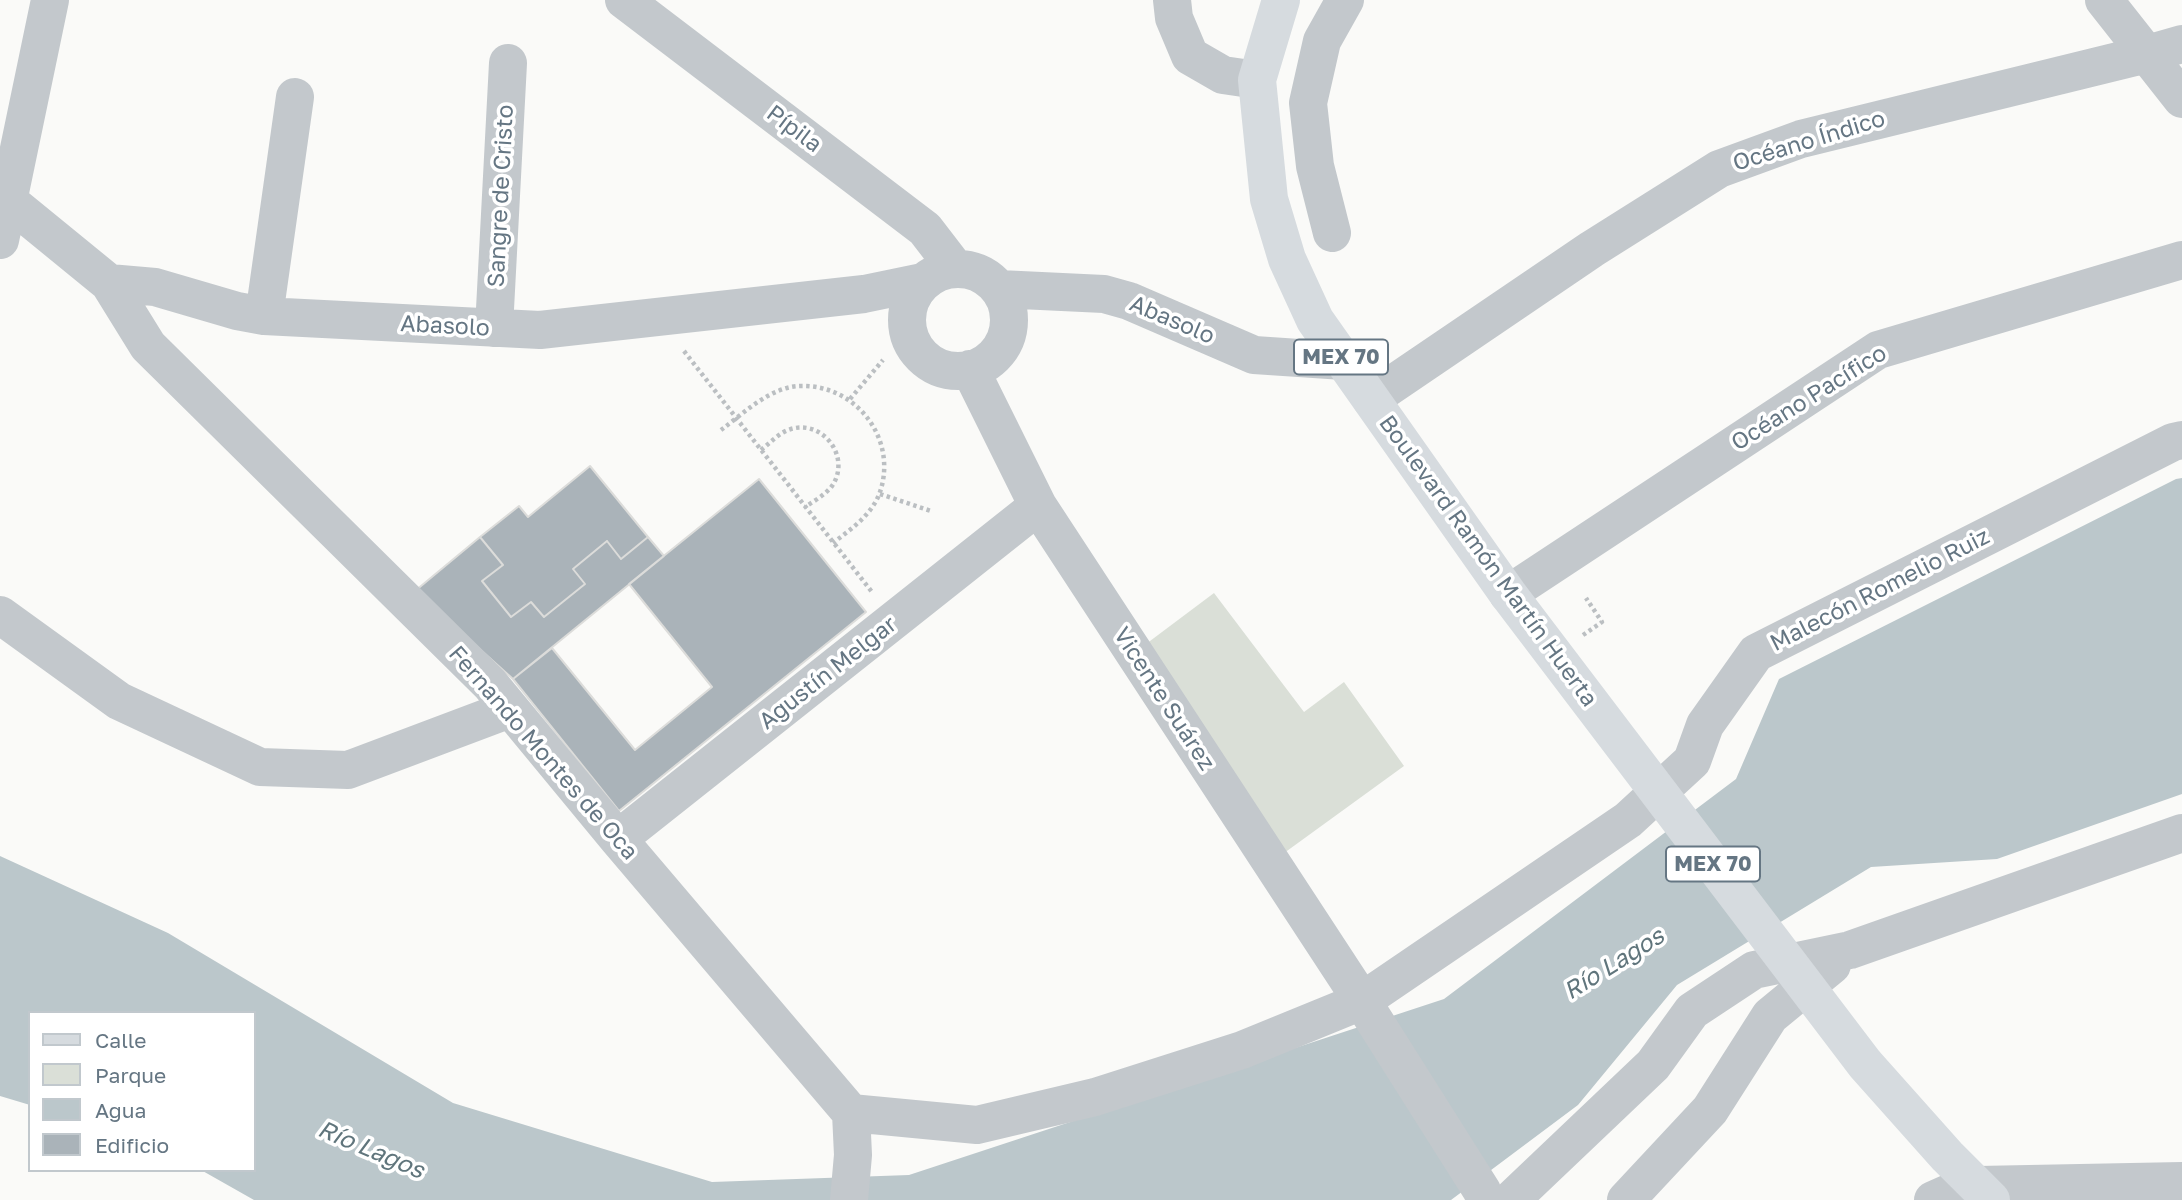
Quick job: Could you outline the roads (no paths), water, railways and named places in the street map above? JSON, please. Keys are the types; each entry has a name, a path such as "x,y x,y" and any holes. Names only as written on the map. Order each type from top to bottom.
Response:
{"main road":[{"name":"Boulevard Ramón Martín Huerta","path":"1281,0 1257,80 1269,199 1287,259 1315,320 1561,665 1865,1064 1963,1188"}],"street":[{"path":"0,240 4,196 50,0"},
{"name":"Pípila","path":"624,0 925,229 938,275"},
{"path":"1172,0 1174,18 1190,56 1223,75 1257,80"},
{"path":"1332,233 1315,166 1308,103 1322,41 1345,0"},
{"path":"2104,0 2164,49 2182,99"},
{"name":"Océano Índico","path":"1371,399 1592,249 1718,169 1801,139 2164,49"},
{"name":"Sangre de Cristo","path":"494,328 508,64"},
{"path":"264,316 295,97"},
{"path":"4,196 109,283"},
{"name":"Océano Pacífico","path":"1508,594 1878,350 2182,260"},
{"path":"970,270 986,277 999,289 1009,320 1006,337 998,351 986,362 971,369 954,371 938,367 924,358 913,345 908,330 907,312 912,296 938,275 970,270"},
{"name":"Abasolo","path":"109,283 155,286 237,311 264,316 540,330 864,294 938,275"},
{"name":"Fernando Montes de Oca","path":"109,283 148,346 490,684 851,1113"},
{"name":"Abasolo","path":"999,289 1104,294 1129,301 1254,355 1344,360"},
{"name":"Vicente Suárez","path":"971,369 1038,506 1492,1197"},
{"name":"Malecón Romelio Ruiz","path":"851,1113 977,1125 1095,1097 1368,1010 1628,820 1692,761 1705,725 1756,653 2182,440"},
{"name":"Agustín Melgar","path":"618,839 1038,506"},
{"path":"0,615 119,701 260,767 348,770 510,709"},
{"path":"1492,1197 1653,1065 1692,1011 1754,970 1850,950 2182,833"},
{"path":"1626,1200 1710,1110 1770,1016 1850,950"},
{"path":"849,1200 853,1155 851,1113"},
{"path":"1963,1188 2182,1181"}],"water":[{"name":"Río Lagos","path":"2182,478 2182,794 1997,859 1871,867 1677,985 1578,1105 1451,1200 254,1200 205,1172 256,1172 256,1011 28,1011 28,1104 0,1096 0,856 168,933 453,1103 712,1182 909,1175 1444,999 1736,779 1779,679"}]}
